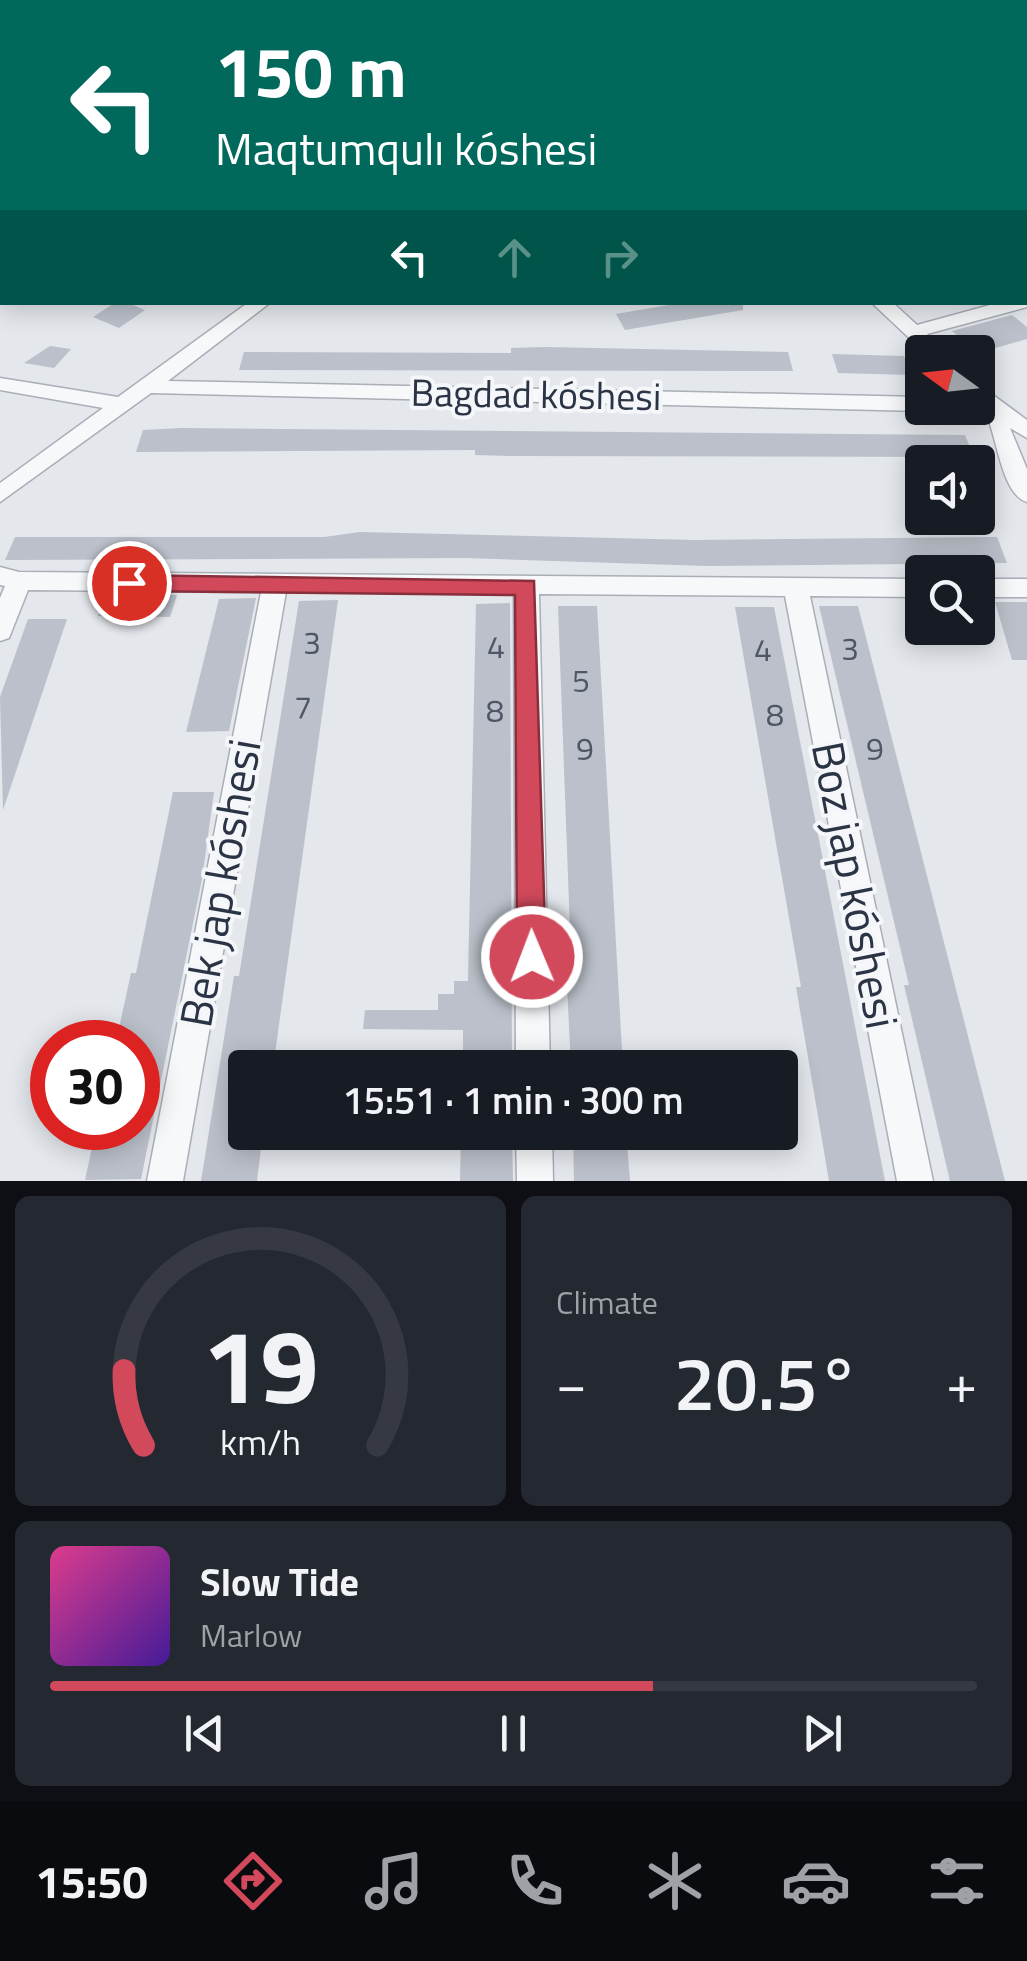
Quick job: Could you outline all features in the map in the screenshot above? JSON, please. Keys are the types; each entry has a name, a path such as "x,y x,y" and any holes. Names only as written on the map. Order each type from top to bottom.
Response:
{"street":[{"path":"0,494 258,305"},
{"path":"883,305 915,335"},
{"path":"912,332 1015,305"},
{"path":"0,384 124,405"},
{"name":"Bagdad kóshesi","path":"149,387 905,404"},
{"path":"995,403 1027,410"},
{"path":"995,409 1027,432"},
{"path":"995,424 1027,494"},
{"path":"0,631 10,578 275,586 905,588"},
{"name":"Bek jap kóshesi","path":"165,1181 275,586"},
{"path":"526,587 533,1050"},
{"path":"995,588 1027,588"},
{"name":"Boz jap kóshesi","path":"796,589 914,1181"},
{"path":"534,1150 535,1181"}],"building":[{"path":"111,305 133,305 145,310 119,328 93,317"},
{"path":"668,305 743,305 743,310 625,330 616,314"},
{"path":"1012,315 1027,327 1027,339 995,348 995,335 957,335 952,331"},
{"path":"50,346 71,349 54,368 24,363"},
{"path":"511,348 788,352 793,371 239,370 244,352 511,353"},
{"path":"832,354 905,359 905,375 838,373"},
{"path":"143,430 965,435 969,445 905,445 905,457 511,456 475,455 475,450 136,452"},
{"path":"360,532 695,540 997,537 1007,563 995,563 995,555 905,555 905,564 707,566 466,558 5,560 15,537 324,537"},
{"path":"105,594 177,595 170,617 98,616"},
{"path":"256,598 229,731 186,732 219,599"},
{"path":"338,600 276,1050 228,1050 228,1150 261,1150 257,1181 201,1181 234,976 239,976 299,601"},
{"path":"995,602 1027,602 1027,660 1012,660"},
{"path":"510,603 512,1050 463,1050 463,1030 363,1029 365,1010 438,1010 438,994 454,994 454,981 468,981 476,604"},
{"path":"558,606 597,606 622,1050 570,1050 567,985 572,985"},
{"path":"819,606 858,606 1005,1181 950,1181 904,985 909,985"},
{"path":"735,607 774,607 885,1181 829,1181 796,987 801,987"},
{"path":"28,619 67,619 3,810 0,697"},
{"path":"173,792 214,792 202,879 160,1086 160,1020 121,1020 131,973 136,973"},
{"path":"91,1150 147,1150 141,1179 85,1180"},
{"path":"461,1150 512,1150 513,1181 460,1181"},
{"path":"573,1150 627,1150 630,1181 574,1181"}],"route":[{"path":"129,583 526,587 532,957"}]}
